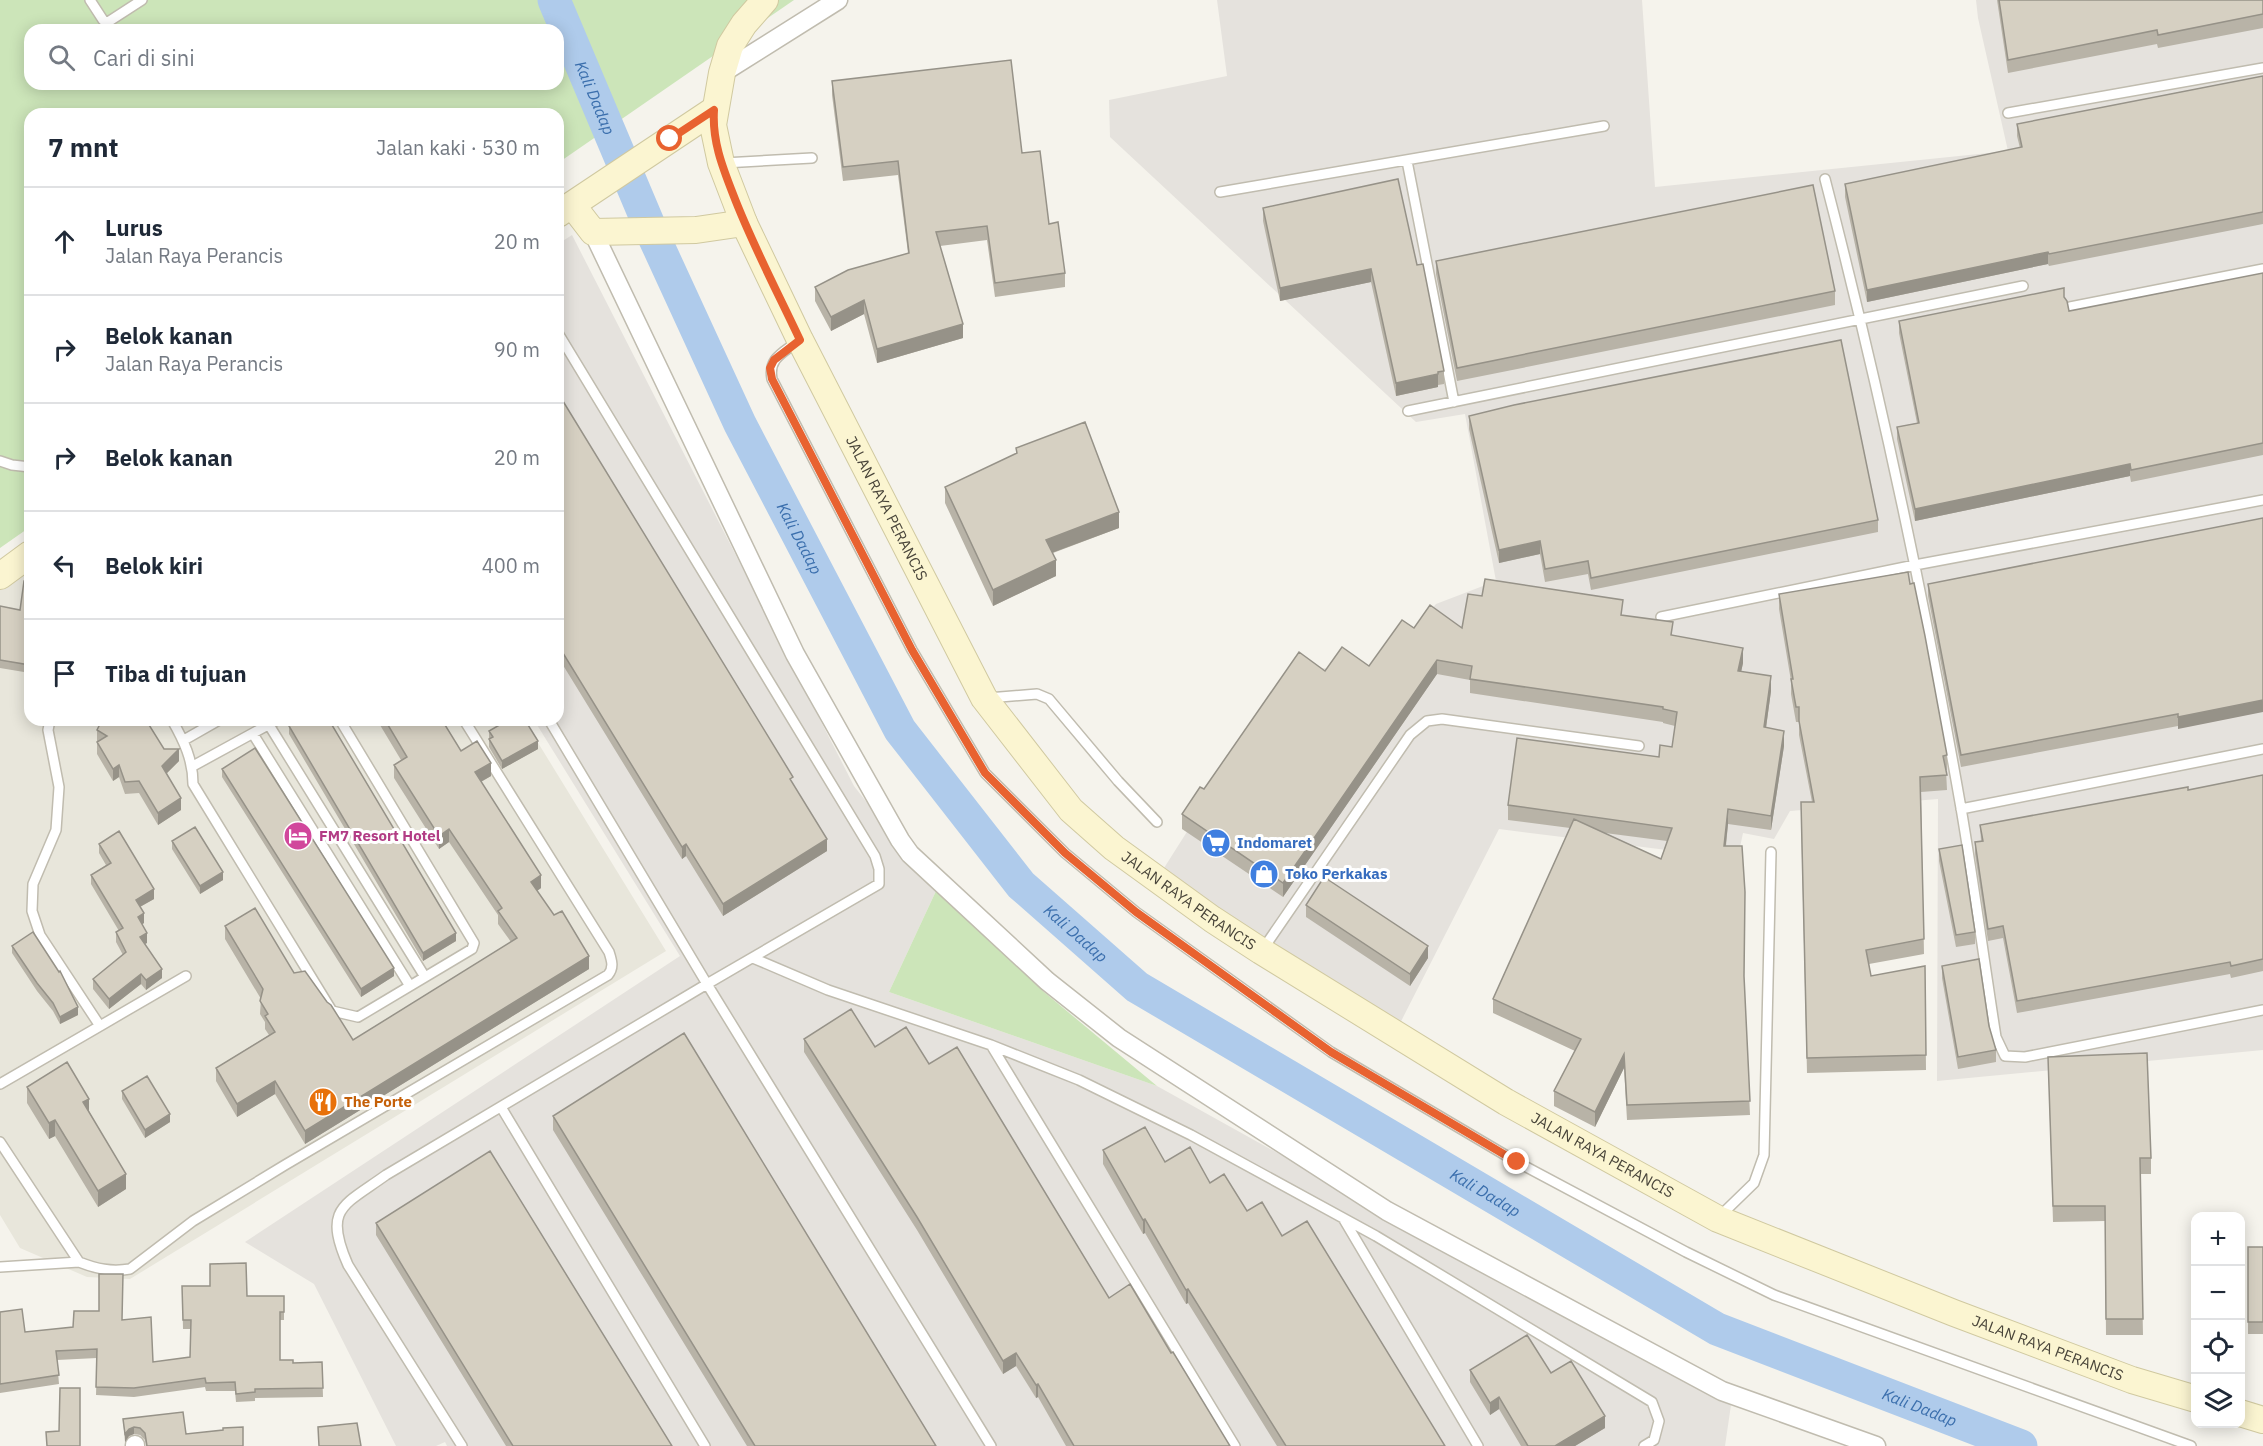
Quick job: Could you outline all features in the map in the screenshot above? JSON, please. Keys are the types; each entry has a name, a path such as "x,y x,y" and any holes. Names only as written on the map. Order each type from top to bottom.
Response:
{"street":[{"name":"JALAN RAYA PERANCIS","path":"765,0 744,24 730,46 722,73 714,110 715,139 721,163 744,223 800,340 984,698 1071,810 1114,848 1212,919 1261,951 1506,1102 1718,1219 2010,1334 2132,1380 2191,1398"},
{"path":"722,73 838,0"},
{"path":"714,110 565,210 593,232 795,654 910,854 1047,981 1119,1038 1387,1211 1722,1391 1876,1446"},
{"path":"593,232 696,230 744,223"},
{"path":"0,576 24,559"},
{"path":"2245,1414 2263,1420"}],"lane":[{"path":"90,0 103,20 108,22 142,0"},
{"path":"2008,114 2263,69"},
{"path":"1220,192 1604,126"},
{"path":"721,163 812,158"},
{"path":"1407,160 1454,402"},
{"path":"1825,179 1861,317 1915,565 1961,809 1996,1037 2005,1056 2025,1058 2263,1010"},
{"path":"2070,307 2263,269"},
{"path":"1408,411 1861,317 2023,286"},
{"path":"800,340 774,360 770,368 772,379 918,660 985,773 1065,853 1136,912 1331,1052 1517,1162 1686,1252 1774,1295 2191,1446"},
{"path":"462,1446 348,1265 339,1245 336,1222 342,1206 377,1181 879,884 877,863 856,825 564,343"},
{"path":"0,461 24,467"},
{"path":"1661,617 1915,565 2263,500"},
{"path":"984,698 1037,694 1049,699 1118,781 1157,822"},
{"path":"1261,951 1410,735 1427,721 1442,719 1639,746"},
{"path":"49,726 58,787 56,830 33,884 32,911 40,936 100,1026"},
{"path":"176,726 184,740 193,766 193,784 332,1011 358,1017 472,949 474,943 344,726"},
{"path":"184,740 208,726"},
{"path":"193,766 266,726"},
{"path":"275,726 425,977"},
{"path":"0,1267 79,1262 98,1270 130,1269 193,1221 608,975 611,971 609,952 468,726"},
{"path":"553,726 707,984 991,1446"},
{"path":"253,734 410,986"},
{"path":"1961,809 2263,749"},
{"path":"1718,1219 1754,1184 1764,1155 1771,852"},
{"path":"753,958 828,990 992,1044 1080,1080 1191,1135 1376,1236 1652,1402 1659,1421 1654,1440 1644,1446"},
{"path":"0,1084 186,976"},
{"path":"992,1044 1235,1446"},
{"path":"501,1107 705,1446"},
{"path":"0,1142 79,1262"},
{"path":"0,1155 12,1160"},
{"path":"1343,1218 1478,1446"}],"shaded area":[{"path":"1217,0 1642,0 1655,187 2008,151 1976,0 2263,0 2263,1050 1937,1081 1938,799 1790,811 1774,839 1743,833 1739,852 1667,850 1499,829 1392,1039 1152,887 1290,669 1370,667 1408,636 1436,604 1496,581 1465,414 1416,422 1110,137 1109,100 1227,76"},
{"path":"572,235 854,786 936,891 889,992 1157,1086 1731,1405 1725,1446 447,1446 445,1442 436,1446 396,1446 314,1284 245,1242 680,956 538,726 564,726 564,240"},
{"name":"FM7 Resort Hotel","path":"24,572 24,726 528,726 666,951 130,1279 87,1277 20,1248 0,1215 0,588"}],"green space":[{"path":"0,0 794,0 564,159 564,108 24,108 24,531 0,548"},
{"path":"936,891 1044,992 1157,1086 889,992"}],"building":[{"path":"1999,0 2263,0 2263,14 2158,35 2157,30 2008,60"},
{"path":"1011,60 1022,153 1040,151 1049,224 1058,222 1065,273 995,283 987,226 936,232 963,324 877,349 864,300 831,317 815,287 848,270 909,253 898,161 843,167 832,81"},
{"path":"2263,76 2263,212 2049,254 2048,252 1867,290 1845,184 2022,147 2017,124"},
{"path":"1398,179 1417,265 1423,264 1444,371 1396,383 1371,269 1280,288 1263,208"},
{"path":"1813,185 1835,291 1457,368 1436,261"},
{"path":"2263,273 2263,443 2131,470 2130,464 1915,509 1897,427 1919,423 1899,321 2064,288 2064,297 2069,311"},
{"path":"1841,340 1878,520 1591,578 1588,561 1545,569 1540,541 1499,550 1469,416"},
{"path":"564,403 793,777 790,779 827,839 723,904 686,844 682,847 564,655"},
{"path":"1085,422 1119,512 1046,540 1056,560 993,590 945,487 1017,453 1016,448"},
{"path":"2263,518 2263,700 1961,755 1928,584"},
{"path":"1908,572 1910,584 1914,583 1925,636 1947,755 1943,756 1947,775 1920,777 1924,939 1866,950 1871,976 1925,966 1926,1055 1807,1058 1801,802 1814,802 1799,721 1799,707 1796,707 1791,679 1793,679 1779,594"},
{"path":"1485,579 1623,600 1621,615 1673,622 1671,635 1743,648 1738,671 1771,676 1764,727 1784,731 1771,816 1728,809 1724,846 1742,846 1745,892 1744,976 1750,1101 1627,1105 1624,1054 1595,1112 1554,1091 1581,1039 1493,999 1574,819 1661,859 1672,828 1508,805 1517,738 1659,757 1660,745 1672,747 1677,712 1663,709 1663,707 1470,679 1472,666 1437,660 1283,883 1182,814 1200,787 1204,789 1299,652 1325,671 1342,647 1369,666 1402,620 1414,628 1430,605 1462,628 1468,594 1482,596"},
{"path":"24,581 24,664 0,660 0,606 20,610"},
{"path":"99,726 150,726 164,749 179,749 162,766 181,798 158,813 139,781 125,782 119,765 113,769 97,742 107,736 97,730"},
{"path":"289,726 333,726 456,933 423,953"},
{"path":"389,726 446,726 461,751 477,741 491,763 475,772 541,875 531,882 554,915 562,911 589,956 305,1131 275,1081 237,1104 216,1068 275,1032 265,1016 268,1014 260,1001 263,989 225,926 255,908 294,973 305,971 331,1005 353,1040 517,938 498,911 502,908 449,829 439,836 394,765 407,757"},
{"path":"498,726 529,726 538,741 502,761 489,739 493,737 489,731"},
{"path":"255,748 394,968 361,989 222,769"},
{"path":"2263,775 2263,959 2231,966 2230,962 2017,1001 2003,926 1988,929 1975,842 1983,841 1980,825"},
{"path":"195,827 223,872 200,886 172,841"},
{"path":"119,831 154,889 136,900 144,913 138,917 147,933 140,937 162,969 146,980 141,974 109,999 93,979 126,952 116,932 123,928 91,875 111,863 99,844"},
{"path":"1962,845 1975,932 1956,935 1939,849"},
{"path":"1324,877 1428,946 1410,974 1306,905"},
{"path":"33,932 60,971 78,1007 60,1017 53,1003 12,946"},
{"path":"1979,959 1989,1026 1996,1050 1958,1057 1942,966"},
{"path":"851,1009 875,1047 906,1027 929,1064 957,1047 1109,1298 1130,1284 1230,1446 1074,1446 1038,1384 1036,1385 1016,1353 1003,1361 917,1217 804,1039"},
{"path":"684,1033 936,1446 755,1446 553,1116"},
{"path":"2147,1053 2151,1158 2140,1158 2143,1319 2106,1319 2105,1206 2053,1206 2048,1057"},
{"path":"67,1062 89,1099 83,1102 126,1174 98,1191 55,1120 49,1123 27,1087"},
{"path":"147,1076 170,1114 145,1130 122,1091"},
{"path":"1145,1127 1165,1162 1190,1147 1210,1183 1224,1174 1247,1211 1262,1202 1282,1236 1307,1221 1445,1446 1286,1446 1188,1289 1186,1290 1103,1150"},
{"path":"490,1151 672,1446 513,1446 376,1223"},
{"path":"2248,1247 2263,1247 2263,1322 2248,1322"},
{"path":"246,1263 247,1296 284,1296 284,1312 280,1312 280,1360 293,1360 293,1363 322,1362 323,1388 255,1389 255,1392 236,1394 235,1382 206,1383 205,1378 134,1388 96,1387 97,1349 56,1351 59,1375 0,1384 0,1312 22,1309 25,1332 73,1327 74,1311 99,1311 99,1274 123,1274 122,1320 151,1317 153,1362 190,1357 191,1320 183,1320 182,1286 210,1286 210,1264"},
{"path":"1527,1335 1551,1373 1571,1361 1605,1416 1555,1446 1528,1446 1499,1397 1490,1403 1470,1370"},
{"path":"60,1388 80,1388 80,1446 47,1446 46,1432 59,1431"},
{"path":"183,1412 186,1434 243,1427 243,1446 147,1446 145,1433 140,1428 129,1429 125,1434 123,1419"},
{"path":"357,1423 361,1446 319,1446 318,1427"}],"waterway":[{"name":"Kali Dadap","path":"554,0 654,237 740,424 900,730 1021,885 1137,987 1717,1329 2021,1446"}],"place":[{"name":"FM7 Resort Hotel","path":"298,836"},
{"name":"Indomaret","path":"1216,843"},
{"name":"Toko Perkakas","path":"1264,874"},
{"name":"The Porte","path":"323,1102"}],"route":[{"path":"670,139 714,110 713,125 721,163 744,223 800,340 774,360 770,368 772,379 912,650 985,773 1065,853 1136,912 1331,1052 1517,1162"}]}
